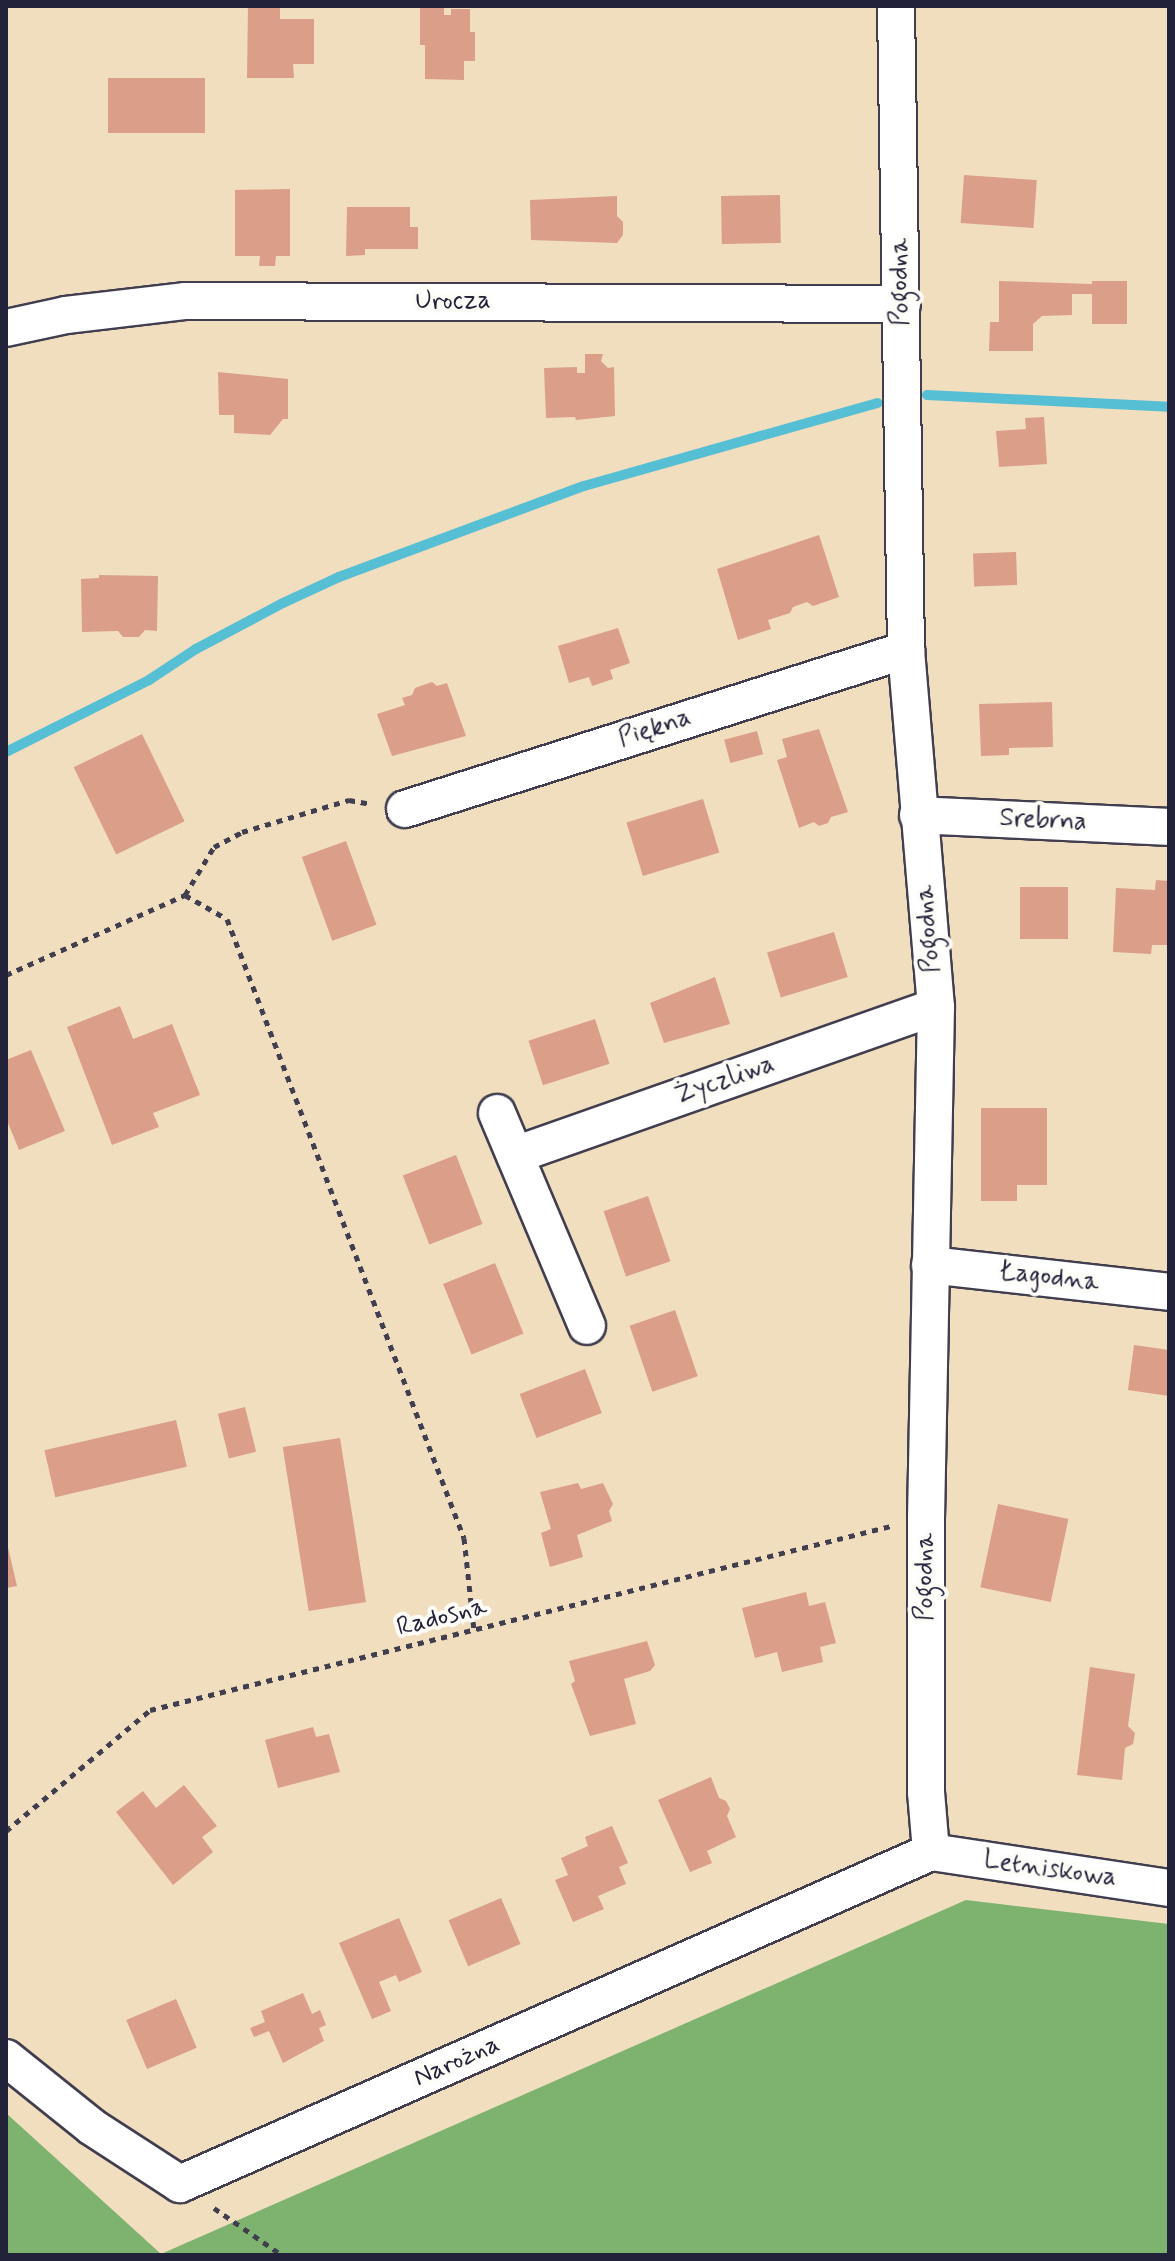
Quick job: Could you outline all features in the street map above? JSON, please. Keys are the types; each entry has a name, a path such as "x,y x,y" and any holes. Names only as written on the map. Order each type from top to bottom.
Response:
{"street":[{"name":"Pogodna","path":"896,6 906,650 936,1007 926,1517 926,1792 931,1852"},
{"name":"Urocza","path":"6,328 66,315 186,301 902,304"},
{"name":"Piękna","path":"405,809 906,650"},
{"name":"Srebrna","path":"918,815 1169,827"},
{"name":"Życzliwa","path":"515,1155 936,1007"},
{"path":"497,1113 587,1326"},
{"name":"Łagodna","path":"930,1265 1169,1292"},
{"name":"Letniskowa","path":"931,1852 1169,1888"},
{"name":"Narożna","path":"180,2184 931,1852"},
{"path":"6,2058 92,2127 180,2184"}],"path":[{"path":"6,975 185,895 214,847 242,832 349,800 405,809"},
{"path":"185,895 227,919 464,1538 474,1630"},
{"name":"Radosna","path":"6,1831 150,1710 926,1517"},
{"path":"180,2184 282,2255"}],"green space":[{"path":"966,1900 1169,1924 1169,2255 6,2255 6,2113 161,2254"}],"building":[{"path":"248,6 280,6 280,19 314,19 314,64 293,64 294,78 247,78"},
{"path":"420,6 444,6 444,15 451,15 451,9 470,9 470,32 475,32 475,61 464,61 464,80 425,79 425,45 420,45"},
{"path":"108,78 205,78 205,133 108,133"},
{"path":"964,175 1037,180 1033,228 961,223"},
{"path":"290,189 290,256 276,256 275,266 259,266 260,256 235,256 235,190"},
{"path":"780,195 781,243 722,244 721,196"},
{"path":"617,196 617,216 623,222 623,235 617,243 531,240 530,200"},
{"path":"347,207 410,207 410,227 418,227 418,249 365,249 365,255 346,256"},
{"path":"999,281 1092,284 1092,281 1127,281 1127,324 1092,324 1092,294 1072,294 1072,315 1042,316 1033,324 1033,351 989,351 990,322 999,322"},
{"path":"585,354 603,354 601,361 608,368 614,367 615,416 576,420 575,417 546,418 544,368 577,367 577,373 585,373"},
{"path":"218,372 288,379 288,419 283,419 270,435 234,433 234,415 219,415"},
{"path":"1044,417 1047,464 999,467 996,431 1026,429 1025,418"},
{"path":"819,535 839,597 813,606 807,602 793,607 790,613 768,620 771,629 738,640 717,569"},
{"path":"1016,552 1017,585 974,586 973,554"},
{"path":"99,575 158,576 157,631 145,630 139,637 123,637 118,631 82,632 81,579 99,578"},
{"path":"618,628 630,663 610,670 613,679 592,686 589,677 569,683 558,646"},
{"path":"432,682 437,686 447,683 466,736 392,756 377,714 405,705 402,698 412,695 415,688"},
{"path":"1052,702 1053,747 1009,748 1009,755 981,756 979,704"},
{"path":"819,729 848,812 831,817 828,823 819,826 814,822 799,828 777,760 787,757 782,739"},
{"path":"757,731 763,754 730,763 724,740"},
{"path":"142,734 185,821 116,854 74,767"},
{"path":"703,799 719,853 643,876 626,822"},
{"path":"346,841 376,925 332,941 302,857"},
{"path":"1156,880 1169,881 1169,945 1152,945 1151,954 1113,952 1116,888 1155,890"},
{"path":"1020,887 1068,887 1068,939 1020,939"},
{"path":"834,932 848,977 781,997 767,952"},
{"path":"715,977 730,1024 664,1043 650,1003"},
{"path":"120,1006 133,1039 172,1024 200,1095 153,1113 159,1127 112,1145 67,1027"},
{"path":"595,1019 610,1064 543,1085 528,1041"},
{"path":"31,1050 65,1131 19,1150 6,1118 6,1060"},
{"path":"981,1108 1047,1108 1047,1185 1017,1185 1017,1201 981,1201"},
{"path":"456,1155 483,1224 429,1245 403,1175"},
{"path":"648,1196 670,1261 626,1277 604,1211"},
{"path":"495,1263 523,1333 472,1354 443,1284"},
{"path":"675,1310 698,1376 652,1392 630,1326"},
{"path":"1134,1345 1169,1350 1169,1396 1128,1390"},
{"path":"585,1369 602,1413 536,1438 520,1394"},
{"path":"245,1407 256,1452 229,1458 218,1414"},
{"path":"176,1420 187,1467 55,1497 44,1450"},
{"path":"340,1438 366,1602 309,1611 283,1447"},
{"path":"578,1483 581,1489 603,1483 613,1504 609,1511 612,1521 577,1535 583,1557 550,1567 541,1533 551,1529 540,1492"},
{"path":"998,1504 1068,1519 1051,1602 980,1587"},
{"path":"6,1539 17,1586 6,1588"},
{"path":"806,1592 809,1606 825,1602 836,1643 820,1647 823,1662 782,1672 777,1652 755,1658 742,1608"},
{"path":"647,1641 655,1665 650,1671 624,1679 636,1724 590,1736 571,1684 575,1681 569,1661"},
{"path":"1090,1667 1135,1674 1128,1726 1135,1733 1133,1744 1125,1748 1122,1780 1077,1775"},
{"path":"313,1727 316,1737 329,1734 340,1772 278,1788 265,1740"},
{"path":"711,1777 719,1798 726,1801 730,1809 727,1816 736,1837 707,1851 712,1863 690,1872 658,1800"},
{"path":"184,1785 217,1826 202,1837 213,1852 173,1885 116,1812 143,1791 156,1808"},
{"path":"612,1826 628,1863 619,1867 626,1884 598,1896 604,1909 573,1922 555,1880 568,1875 561,1858 588,1846 585,1837"},
{"path":"501,1898 521,1944 468,1966 449,1920"},
{"path":"399,1918 422,1972 399,1982 396,1975 379,1982 391,2011 372,2019 339,1943"},
{"path":"303,1993 312,2014 320,2010 326,2025 319,2028 324,2041 283,2063 269,2031 254,2037 250,2028 265,2022 261,2011"},
{"path":"176,1999 197,2048 147,2069 126,2020"}],"waterway":[{"path":"927,395 1169,407"},
{"path":"6,752 149,680 196,649 283,603 339,577 584,486 877,403"}]}
